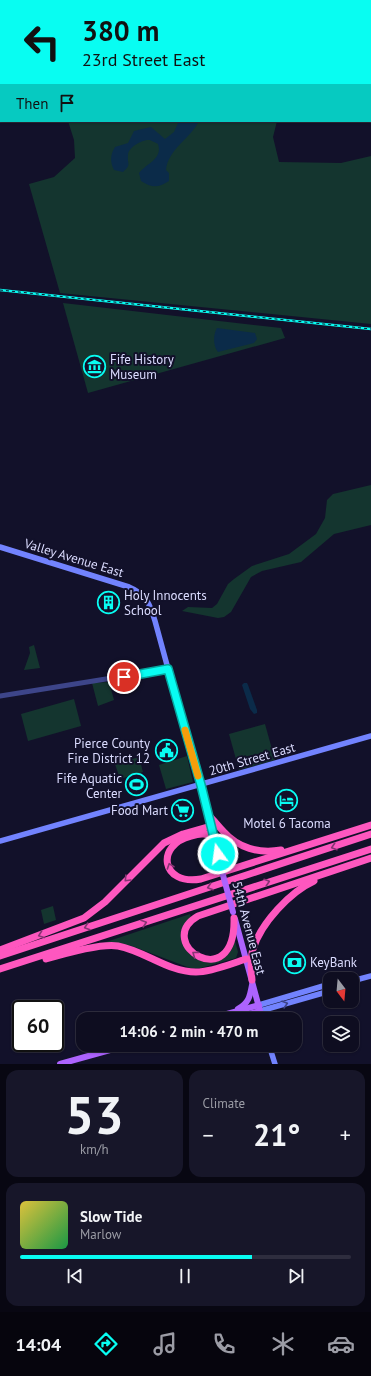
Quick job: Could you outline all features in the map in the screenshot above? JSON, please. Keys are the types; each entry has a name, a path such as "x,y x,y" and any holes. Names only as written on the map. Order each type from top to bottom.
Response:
{"highway":[{"path":"208,815 235,842 251,849 270,852 308,845"},
{"path":"0,950 84,918 105,902 146,859 164,844 183,834 211,826"},
{"path":"213,836 203,834 188,837 179,840 173,846 169,853 168,861 170,869 176,876 186,880 201,879 371,826"},
{"path":"0,956 371,834"},
{"path":"0,970 371,849"},
{"path":"234,915 232,939 228,948 222,955 212,959 203,959 196,956 188,948 185,938 185,931 190,922 198,916 371,858"},
{"path":"252,982 252,958 257,938 289,897 306,885 317,880 371,862"},
{"path":"0,970 51,957 111,945 127,948 188,972 206,971 246,959"}],"main road":[{"name":"Valley Avenue East","path":"0,547 129,587 140,592"},
{"name":"54th Avenue East","path":"140,592 148,600 151,608 201,785 220,864 260,1012"},
{"name":"20th Street East","path":"0,841 371,736"},
{"path":"359,979 371,976"},
{"path":"235,1012 246,1003 249,998 252,982"},
{"path":"259,1008 323,986"},
{"path":"244,1012 323,993"},
{"path":"60,1064 103,1052"},
{"path":"271,1052 275,1064"}],"street":[{"path":"0,696 168,669"}],"green space":[{"path":"68,122 277,122 273,137 279,162 341,163 371,156 371,324 60,293 29,184 54,177 75,158 74,140"},
{"path":"63,303 281,328 285,338 88,393"},
{"path":"371,485 371,525 334,534 301,562 262,571 251,577 231,612 224,617 218,618 182,611 188,607 212,608 217,604 228,584 252,566 289,554 316,534 325,518 327,500 333,494"},
{"path":"34,645 40,668 24,670 30,653 29,647"},
{"path":"109,682 114,700 98,706 92,683"},
{"path":"74,699 81,726 28,741 21,714"},
{"path":"265,724 275,760 239,770 229,734"},
{"path":"187,756 193,782 166,789 159,765"},
{"path":"139,757 143,772 120,779 115,764"},
{"path":"53,906 56,920 44,924 41,910"},
{"path":"190,914 191,917 183,930 183,942 188,952 196,959 207,962 218,961 228,954 235,941 238,952 236,958 201,968 190,968 132,946 119,943 100,944"}],"water":[{"path":"179,122 198,122 171,156 166,170 169,173 169,181 162,185 152,186 141,181 139,173 156,157 159,149 158,144 150,140 140,142 130,149 128,155 128,166 123,172 114,170 111,158 113,150 115,147 128,143 134,131 151,127 165,139 174,132"},
{"path":"217,328 255,333 257,339 254,343 218,352 215,347 214,340"},
{"path":"247,683 248,685 257,713 254,714 250,709 242,685"}],"railway":[{"path":"0,290 371,329"}],"slow traffic":[{"path":"185,730 198,776"}],"place":[{"name":"Fife History Museum","path":"94,366"},
{"name":"Holy Innocents School","path":"109,602"},
{"name":"Pierce County Fire District 12","path":"166,750"},
{"name":"Fife Aquatic Center","path":"137,785"},
{"name":"Motel 6 Tacoma","path":"287,801"},
{"name":"Food Mart","path":"183,810"},
{"name":"KeyBank","path":"294,962"}],"route":[{"path":"124,677 168,669 201,785 218,854"}]}
